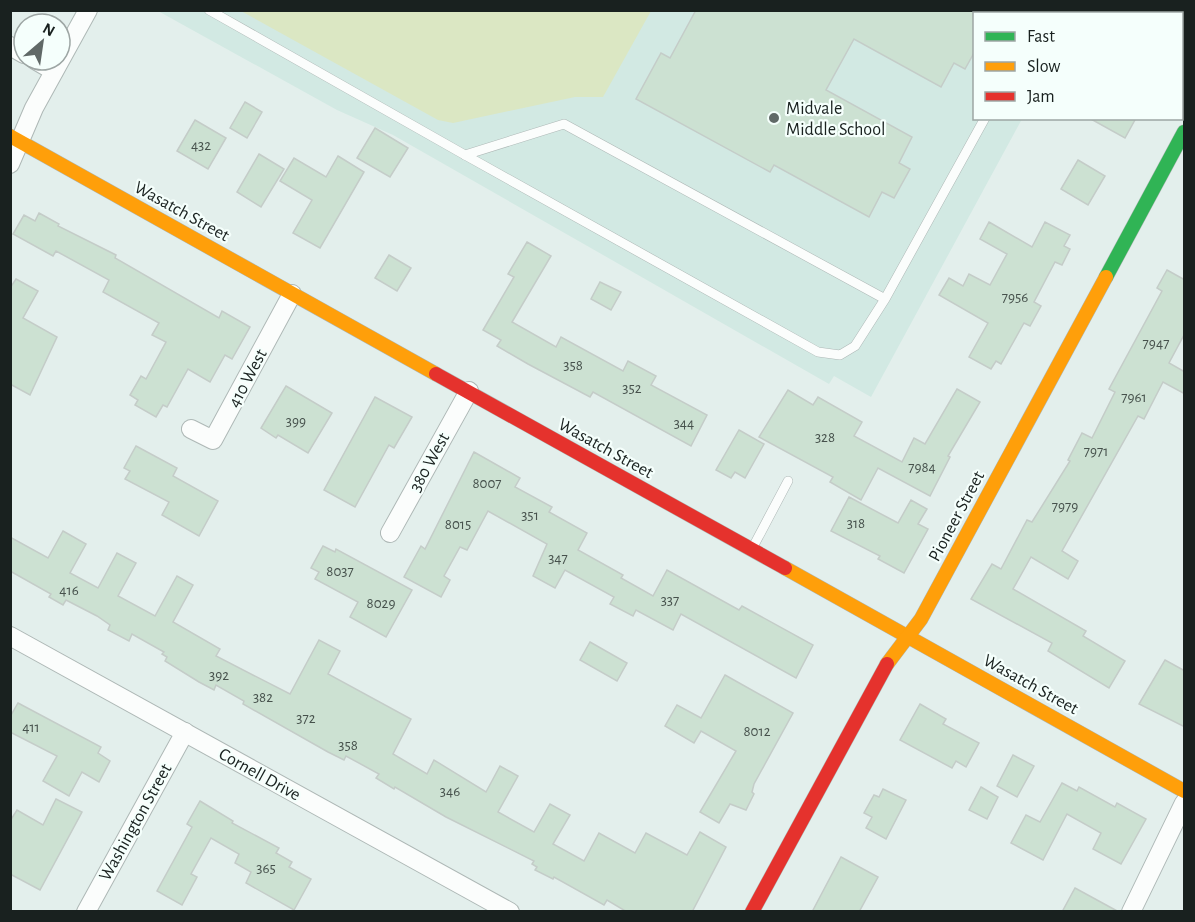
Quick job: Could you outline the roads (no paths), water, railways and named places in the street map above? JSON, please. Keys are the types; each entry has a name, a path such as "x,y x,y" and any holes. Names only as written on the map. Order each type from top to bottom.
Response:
{"street":[{"path":"72,38 87,10"},
{"path":"10,164 15,139 53,72"},
{"name":"Pioneer Street","path":"752,912 892,653 927,609 1185,132"},
{"name":"Wasatch Street","path":"15,139 1185,791"},
{"name":"410 West","path":"191,429 213,440 292,294"},
{"name":"380 West","path":"390,532 469,391"},
{"name":"Cornell Drive","path":"10,636 510,912"},
{"name":"Washington Street","path":"86,912 185,732"},
{"path":"1131,912 1185,803"}],"lane":[{"path":"209,10 818,352 840,355 855,346 885,298 984,120"},
{"path":"465,155 564,124 885,298"},
{"path":"751,549 788,481"}],"place":[{"name":"Midvale Middle School","path":"774,118"}]}
